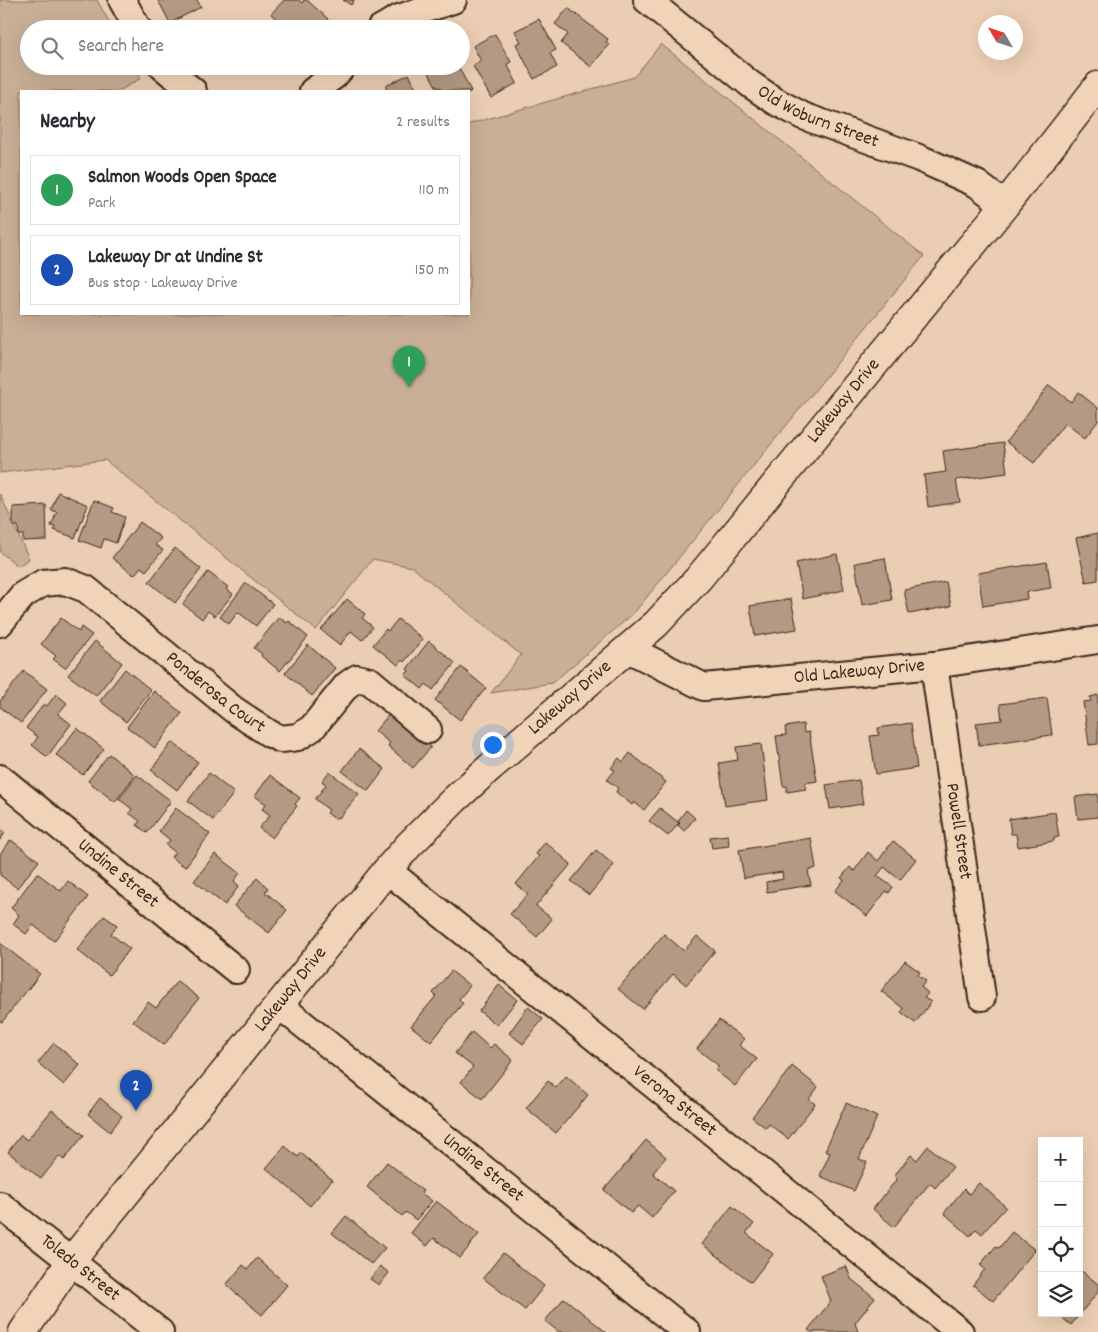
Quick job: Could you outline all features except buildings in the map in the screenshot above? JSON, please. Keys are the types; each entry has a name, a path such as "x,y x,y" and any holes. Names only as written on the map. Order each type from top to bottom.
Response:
{"main road":[{"name":"Lakeway Drive","path":"23,1332 71,1261 387,870 454,800 656,624 698,579 1005,205 1098,86"}],"street":[{"path":"122,0 133,20"},
{"path":"396,20 453,0"},
{"name":"Old Woburn Street","path":"647,0 750,84 775,101 803,116 919,158 977,184 1005,205"},
{"path":"172,75 192,90"},
{"path":"314,90 335,75"},
{"name":"Ponderosa Court","path":"0,623 23,595 43,583 65,581 86,589 234,710 270,734 281,739 298,737 312,728 347,686 358,678 370,681 428,730"},
{"name":"Old Lakeway Drive","path":"628,649 704,687 934,665 1098,640"},
{"name":"Powell Street","path":"934,665 982,997"},
{"name":"Undine Street","path":"0,778 236,970"},
{"name":"Verona Street","path":"387,870 960,1332"},
{"name":"Undine Street","path":"279,1005 687,1332"},
{"name":"Toledo Street","path":"0,1205 160,1332"}],"shaded area":[{"path":"0,0 97,0 108,20 20,20 20,75 140,75 141,78 121,90 20,90 20,315 470,315 470,124 634,77 661,44 924,256 634,613 552,683 491,693 521,655 412,567 373,559 316,630 105,460 0,473"},
{"path":"0,494 29,559 18,566 0,552"}],"place":[{"name":"Salmon Woods Open Space","path":"409,387"},
{"name":"Lakeway Dr at Undine St","path":"136,1111"}]}
